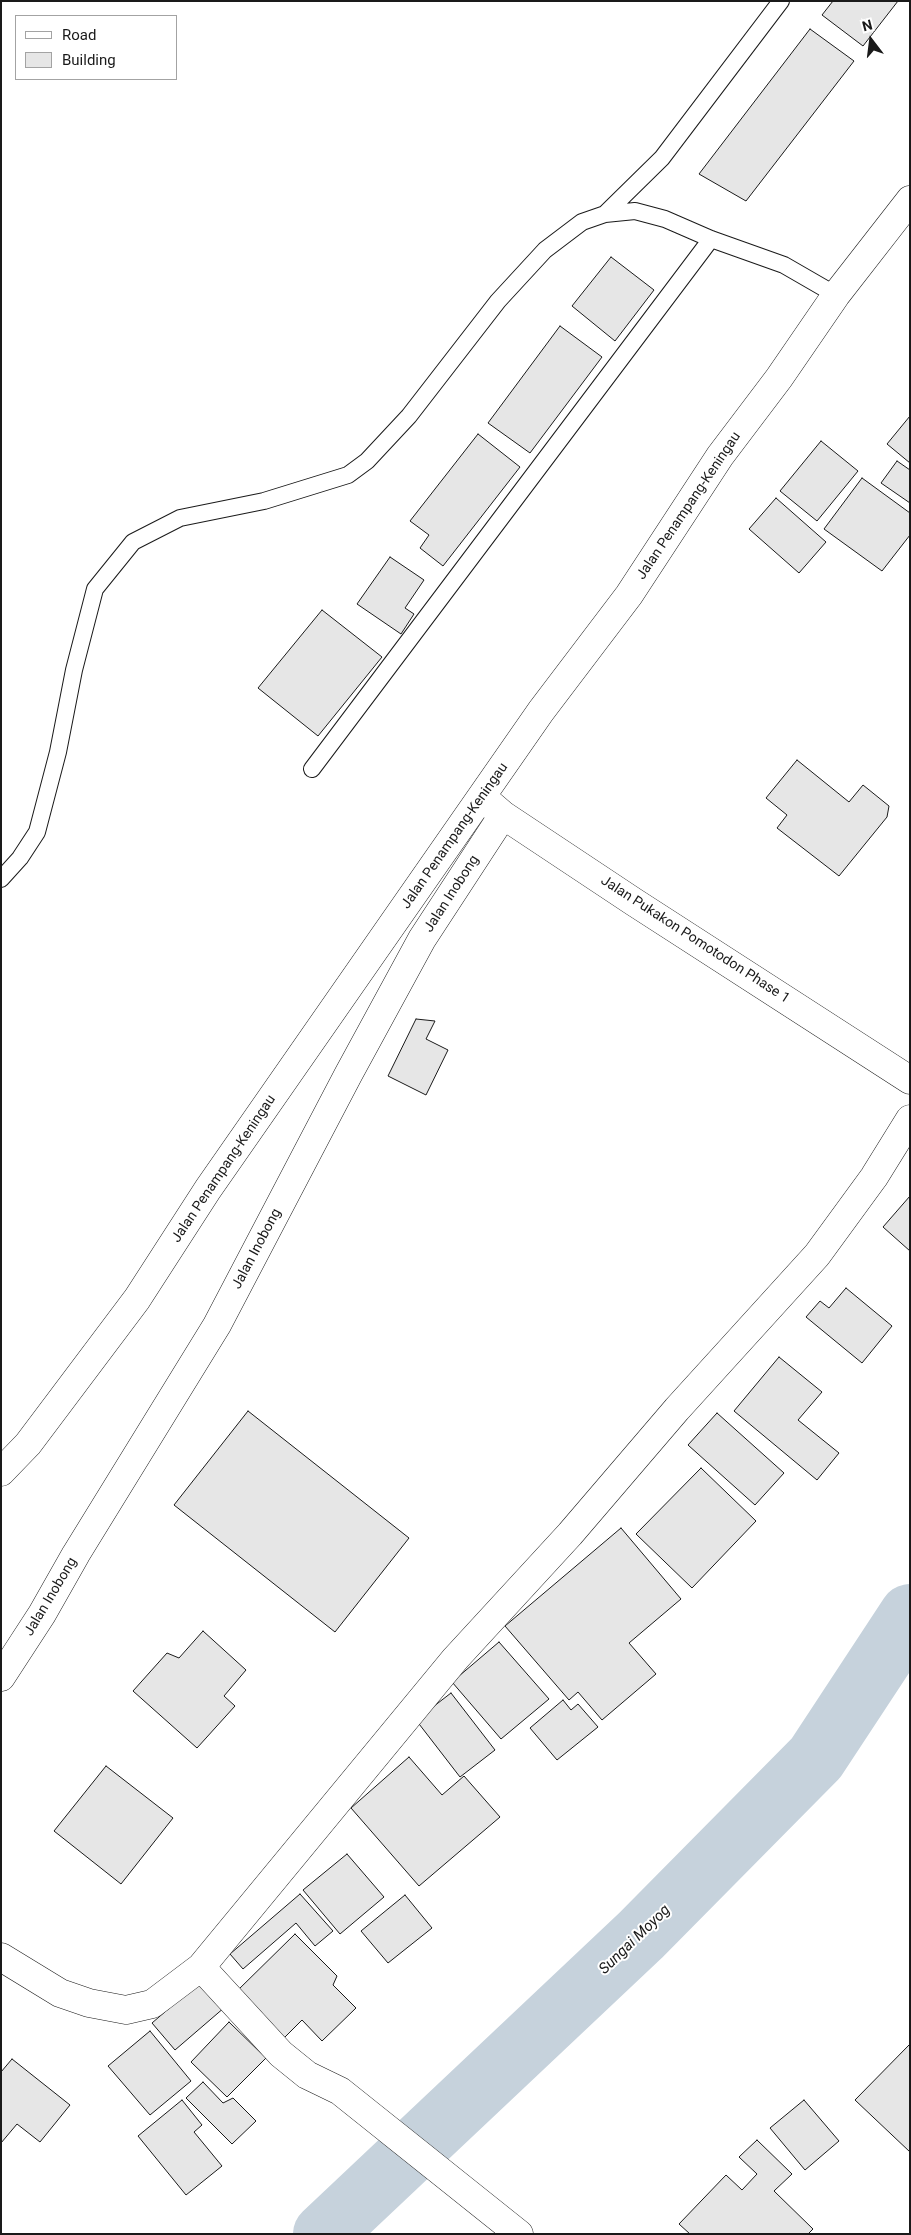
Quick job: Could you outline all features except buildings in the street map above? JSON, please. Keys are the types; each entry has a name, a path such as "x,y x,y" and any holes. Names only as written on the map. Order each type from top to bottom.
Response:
{"street":[{"name":"Jalan Penampang-Keningau","path":"1,1472 28,1444 136,1299 208,1189 541,711 629,595 720,456 779,378 836,295 910,200"},
{"name":"Jalan Pukakon Pomotodon Phase 1","path":"482,798 503,815 910,1080"},
{"name":"Jalan Inobong","path":"1,1678 42,1614 76,1554 217,1325 348,1075 422,939 503,815"},
{"path":"1,1957 60,1993 89,2003 126,2010 152,2004 201,1967 455,1659 570,1534 677,1409 817,1255 874,1177 910,1119"},
{"path":"201,1967 281,2054 306,2074 340,2091 517,2231"}],"lane":[{"path":"605,214 662,158 780,1"},
{"path":"1,879 20,858 37,832 58,752 74,670 95,589 133,542 180,518 264,501 348,474 367,461 409,416 498,302 545,250 582,222 605,214 635,211 665,219 711,239 784,265 836,295"},
{"path":"312,768 711,239"}],"waterway":[{"name":"Sungai Moyog","path":"324,2234 641,1935 816,1758 910,1615"}]}
